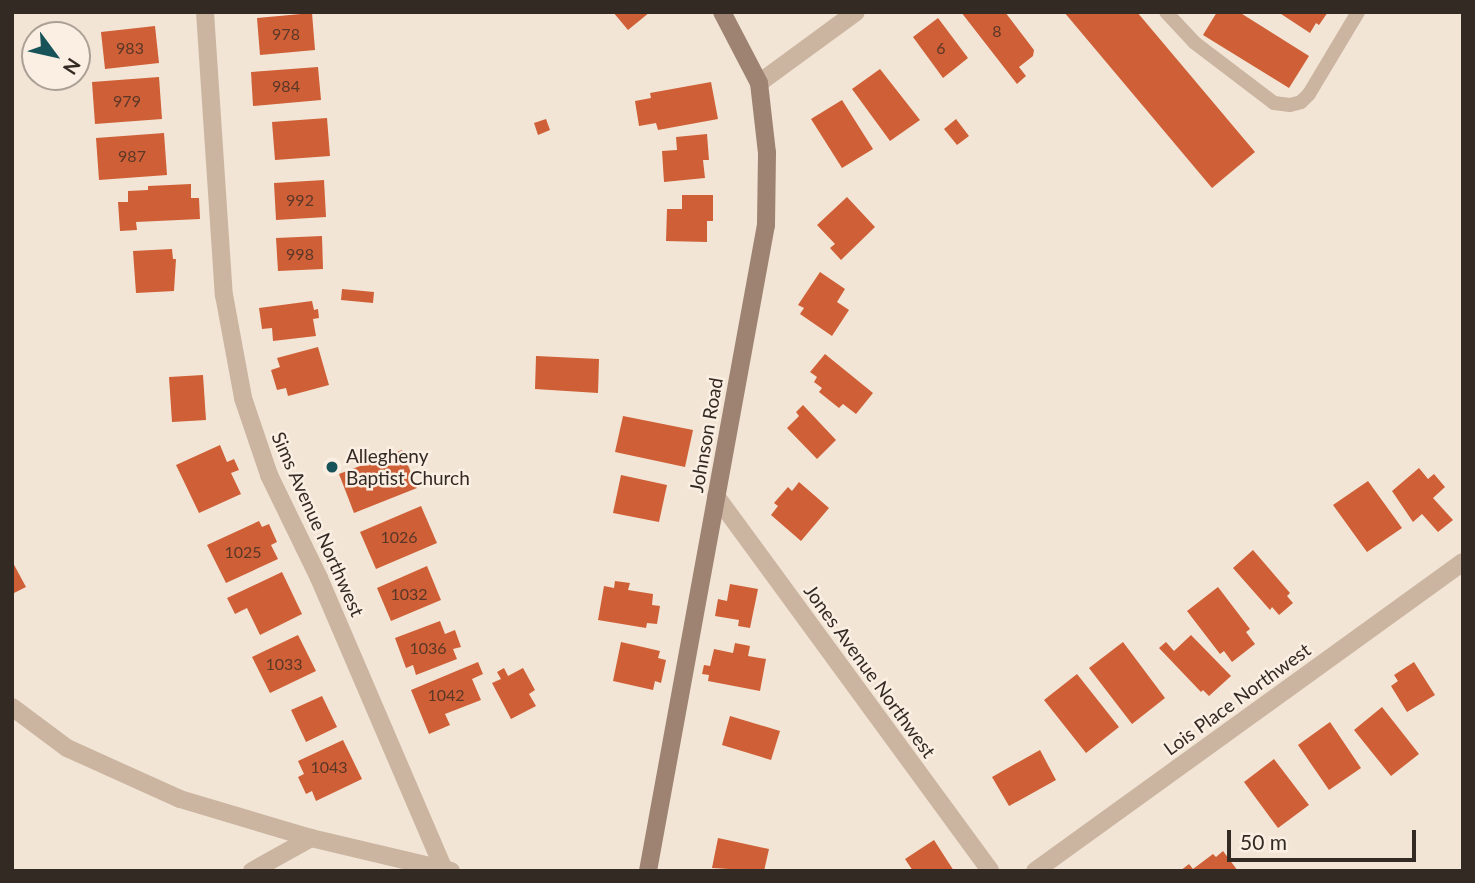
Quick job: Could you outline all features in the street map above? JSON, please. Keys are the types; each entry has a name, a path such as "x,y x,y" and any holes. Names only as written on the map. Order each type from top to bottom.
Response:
{"street":[{"name":"Sims Avenue Northwest","path":"205,12 224,295 243,398 270,475 319,578 447,870"},
{"name":"Johnson Road","path":"648,871 765,225 767,153 759,83 722,12"},
{"path":"759,83 856,12"},
{"name":"Jones Avenue Northwest","path":"716,496 990,871"},
{"name":"Lois Place Northwest","path":"1035,871 1463,562"},
{"path":"12,707 67,748 180,799 311,838 447,870"},
{"path":"252,871 311,838"}],"lane":[{"path":"1166,12 1195,43 1274,103 1290,105 1301,102 1309,94 1358,12"}],"building":[{"path":"613,12 650,12 628,30"},
{"path":"961,12 1005,12 1034,50 1033,56 1019,67 1026,76 1017,84"},
{"path":"1064,12 1137,12 1255,152 1212,188"},
{"path":"1217,12 1239,12 1309,56 1289,88 1203,35"},
{"path":"1278,12 1328,12 1310,33"},
{"path":"312,13 315,50 260,55 257,18"},
{"path":"938,18 968,58 943,78 913,37"},
{"path":"155,26 159,63 105,69 101,32"},
{"path":"318,67 321,100 253,106 251,72"},
{"path":"880,69 920,120 890,141 852,89"},
{"path":"159,77 162,119 95,124 92,82"},
{"path":"711,82 718,119 658,130 656,123 639,126 635,101 651,98 650,93"},
{"path":"842,100 873,149 842,168 811,119"},
{"path":"327,118 330,156 275,160 272,122"},
{"path":"546,119 550,130 538,135 534,123"},
{"path":"956,119 969,136 957,145 944,129"},
{"path":"164,133 167,175 99,180 96,138"},
{"path":"707,134 709,160 703,160 705,178 664,182 662,151 677,150 676,137"},
{"path":"324,180 326,217 276,220 274,183"},
{"path":"191,184 191,198 199,198 200,219 136,222 137,230 120,231 118,202 128,202 128,191 148,190 148,186"},
{"path":"682,195 713,195 713,221 707,221 707,242 666,241 667,209 682,209"},
{"path":"847,197 875,227 841,260 830,248 835,244 817,225"},
{"path":"322,236 323,269 278,271 276,238"},
{"path":"172,249 173,259 176,259 174,291 136,293 133,251"},
{"path":"820,272 845,289 837,302 849,310 832,336 800,314 804,308 798,305"},
{"path":"342,289 374,292 373,303 341,300"},
{"path":"312,301 314,310 318,309 319,318 313,319 316,336 273,341 272,328 262,329 259,308"},
{"path":"318,347 329,385 288,396 286,388 277,390 271,370 280,367 277,358"},
{"path":"825,354 873,393 856,414 843,404 839,408 819,392 822,388 814,382 817,377 810,372"},
{"path":"536,356 599,359 598,393 535,389"},
{"path":"203,375 206,420 172,422 169,377"},
{"path":"803,405 836,440 817,459 787,428 799,416 796,412"},
{"path":"623,416 693,430 685,467 615,452"},
{"path":"220,445 227,462 234,459 239,470 231,473 241,494 199,513 176,465"},
{"path":"402,450 417,488 354,513 339,474"},
{"path":"1419,468 1428,479 1434,474 1445,487 1433,498 1453,520 1438,532 1422,514 1413,522 1392,491"},
{"path":"621,475 667,485 659,522 613,513"},
{"path":"1368,481 1402,528 1367,552 1333,505"},
{"path":"799,482 829,508 801,541 771,515 778,506 774,503 788,487 792,491"},
{"path":"421,506 437,543 376,569 360,532"},
{"path":"259,521 262,527 269,524 277,542 271,545 278,559 226,583 207,545"},
{"path":"1253,550 1290,593 1287,596 1293,603 1279,615 1272,607 1270,610 1233,568"},
{"path":"12,561 26,587 12,594"},
{"path":"427,566 441,600 391,621 377,588"},
{"path":"282,572 302,614 260,635 247,608 235,614 227,598"},
{"path":"615,581 630,583 628,590 653,594 652,605 660,606 657,624 647,623 646,628 598,620 604,586 614,588"},
{"path":"730,584 758,589 750,628 738,626 739,620 715,616 718,599 727,601"},
{"path":"1218,587 1250,629 1246,632 1255,644 1232,662 1224,651 1220,654 1187,611"},
{"path":"440,621 445,634 455,630 461,647 453,649 457,659 416,675 413,665 406,668 395,638"},
{"path":"298,635 316,671 270,693 252,657"},
{"path":"1191,635 1231,676 1209,696 1203,690 1201,692 1159,648 1166,642 1174,651"},
{"path":"621,642 660,651 658,658 666,660 661,683 655,681 653,690 613,681"},
{"path":"1123,642 1165,698 1132,724 1089,668"},
{"path":"735,643 750,646 748,656 766,659 760,691 708,681 709,675 702,674 704,665 710,666 714,649 733,653"},
{"path":"478,662 483,674 472,679 481,700 445,714 450,725 429,734 411,690"},
{"path":"1414,662 1435,695 1407,712 1391,686 1398,681 1394,675"},
{"path":"504,668 508,676 523,668 535,690 529,694 536,706 511,719 492,683 501,679 497,672"},
{"path":"1077,674 1119,727 1086,753 1044,700"},
{"path":"322,696 337,727 306,742 291,710"},
{"path":"1382,707 1419,754 1391,776 1354,730"},
{"path":"730,716 780,731 771,760 722,745"},
{"path":"1330,722 1361,768 1329,790 1298,745"},
{"path":"343,740 362,779 316,801 312,791 306,794 298,777 304,774 298,761"},
{"path":"1040,750 1056,780 1009,806 992,777"},
{"path":"1274,759 1309,805 1278,828 1244,782"},
{"path":"718,838 769,849 764,871 712,868"},
{"path":"934,840 954,871 913,871 905,859"},
{"path":"1223,851 1238,871 1180,871 1189,864 1193,869 1213,854 1216,857"}],"place":[{"name":"Allegheny Baptist Church","path":"332,467"}]}
